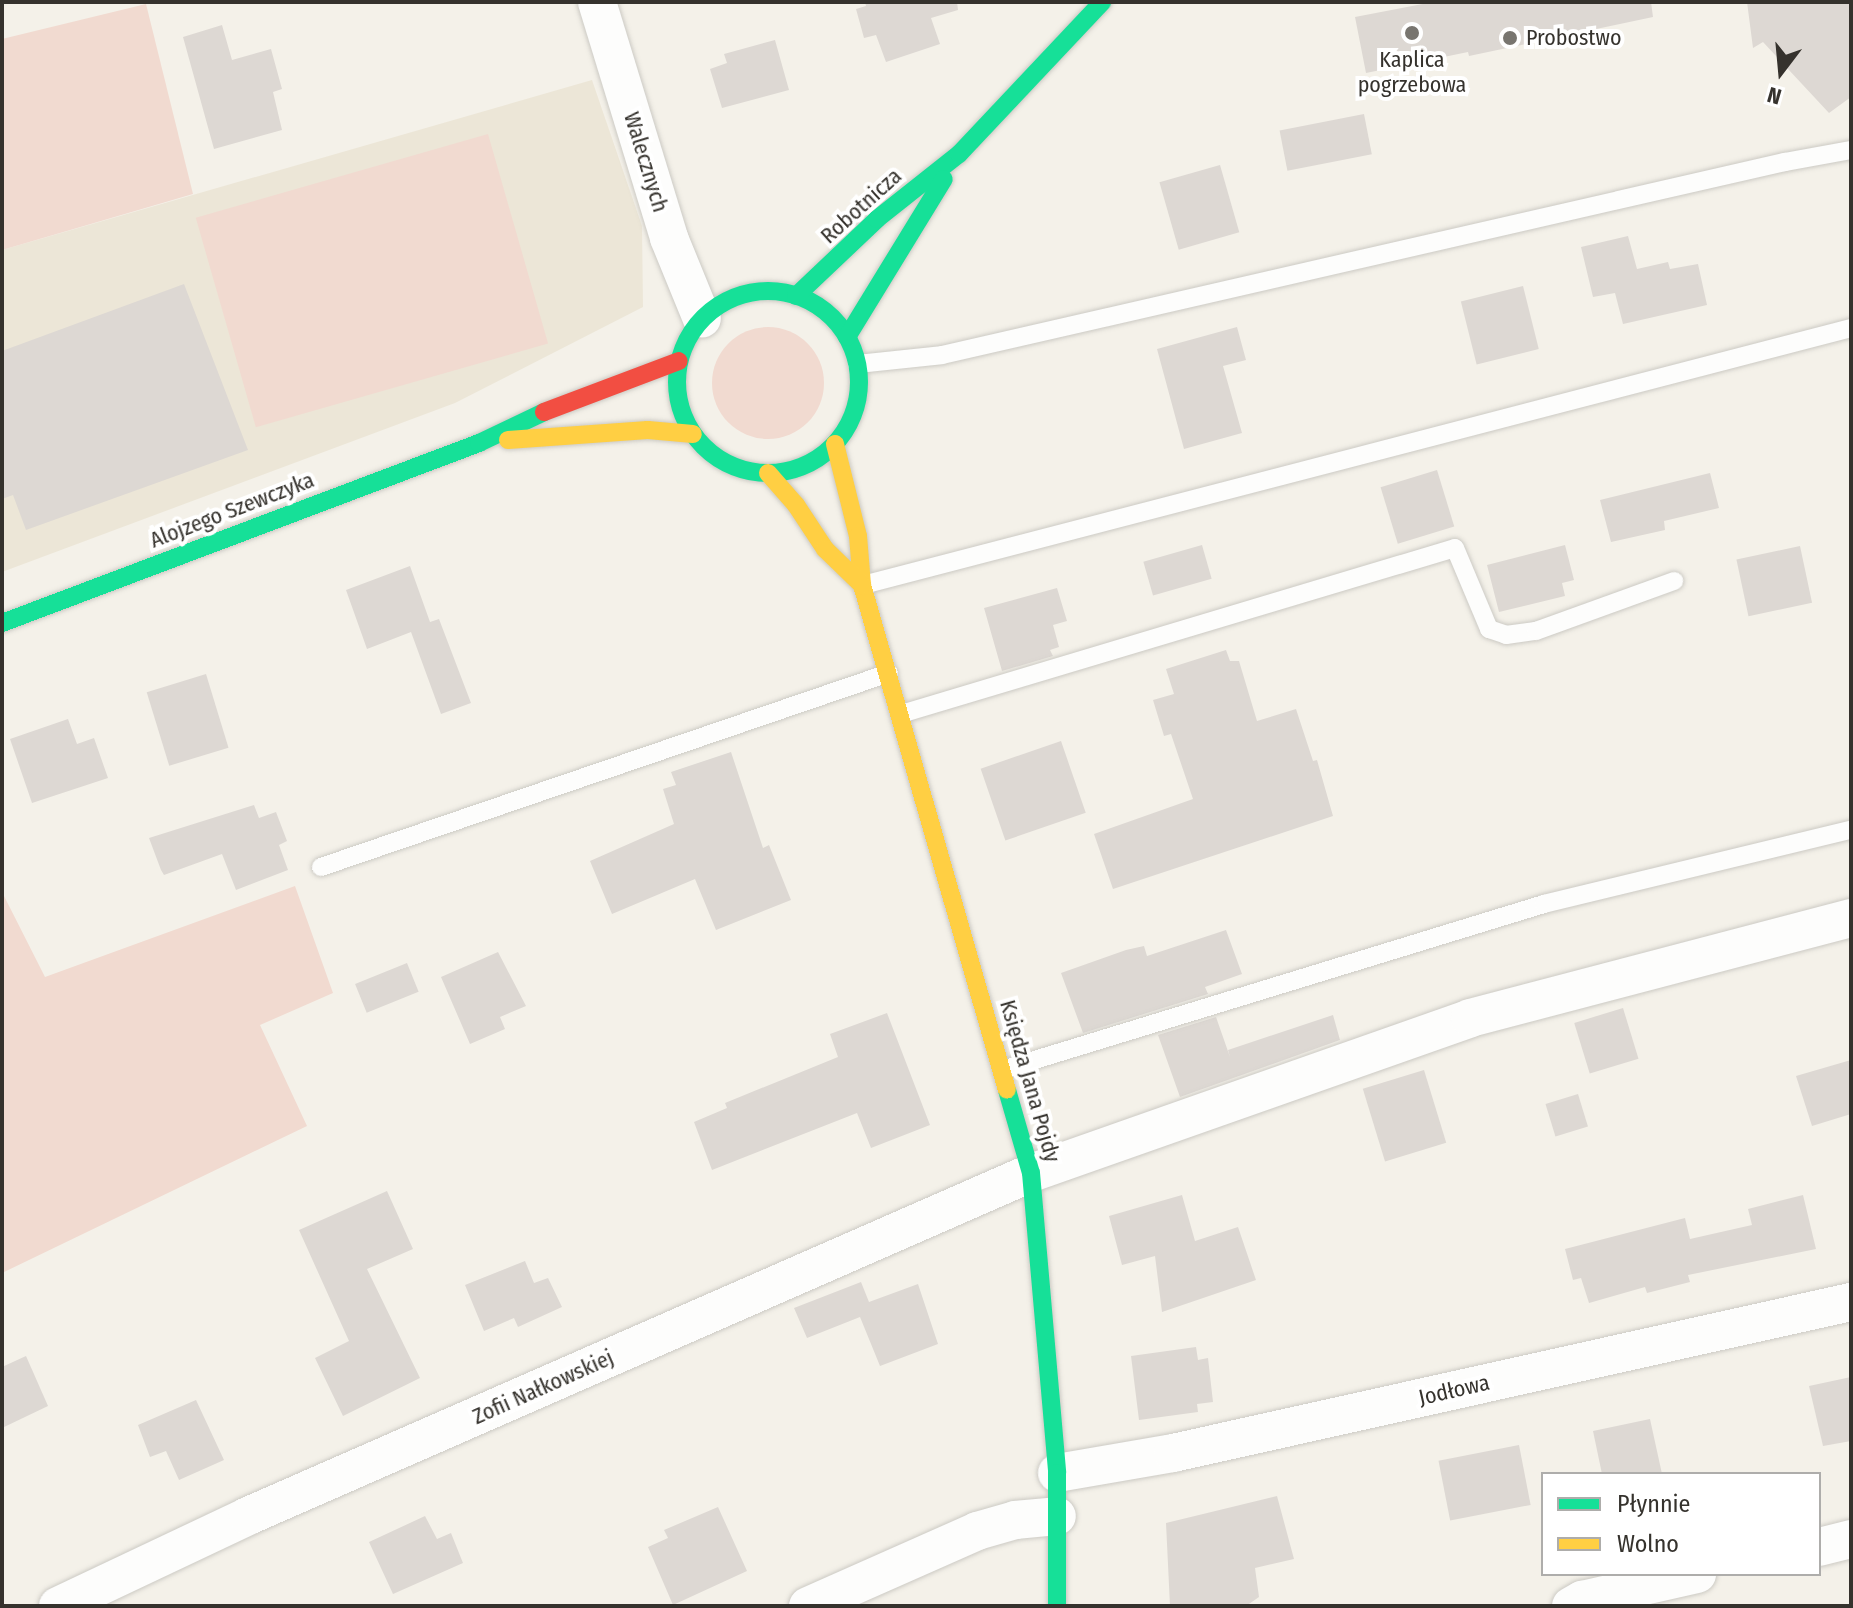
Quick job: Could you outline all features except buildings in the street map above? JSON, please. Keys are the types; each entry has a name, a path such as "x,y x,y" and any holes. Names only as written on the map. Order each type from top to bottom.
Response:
{"street":[{"name":"Walecznych","path":"597,2 669,238 702,319"},
{"name":"Robotnicza","path":"796,296 877,219 959,154 1102,2"},
{"name":"Robotnicza","path":"847,337 959,154"},
{"path":"771,292 796,296 826,312 847,337 857,364 856,407 835,444 805,465 768,473 726,463 708,451 693,434 680,407 679,361 688,338 702,319 722,304 745,294 771,292"},
{"name":"Alojzego Szewczyka","path":"2,623 479,443 570,400 638,379 679,361"},
{"name":"Alojzego Szewczyka","path":"479,443 624,431 693,434"},
{"name":"Księdza Jana Pojdy","path":"835,444 858,536 862,585 1031,1173 1057,1473 1057,1606"},
{"name":"Księdza Jana Pojdy","path":"768,473 796,505 825,549 862,585"},
{"name":"Zofii Nałkowskiej","path":"58,1606 248,1516 1031,1173 1470,1018 1851,918"},
{"name":"Jodłowa","path":"1057,1473 1173,1453 1851,1302"},
{"path":"808,1606 977,1531 1015,1520 1057,1516"},
{"path":"1821,1546 1851,1539"},
{"path":"1571,1606 1582,1600 1688,1576"}],"lane":[{"path":"857,364 942,355 1785,162 1851,150"},
{"path":"862,585 1851,328"},
{"path":"901,714 1455,548 1489,629 1506,635 1536,631 1674,581"},
{"path":"321,867 889,673"},
{"path":"1002,1070 1544,904 1851,830"}],"shaded area":[{"path":"146,4 193,194 2,250 2,39"},
{"path":"592,80 642,226 643,307 455,403 2,572 2,250"},
{"path":"488,134 548,344 256,427 196,218"},
{"path":"768,327 789,332 807,344 819,362 824,383 819,404 807,422 789,434 768,439 747,434 729,422 717,404 712,383 717,362 729,344 747,332"},
{"path":"295,886 333,993 260,1025 307,1126 2,1273 2,892 45,977"}],"traffic: fast":[{"path":"796,296 877,219 959,154 1102,2"},
{"path":"847,337 944,179"},
{"path":"768,291 803,298 819,306 832,318 844,331 852,347 859,382 852,417 844,433 832,446 819,458 803,466 768,473 733,466 717,458 704,446 692,433 684,417 677,382 684,347 692,331 704,318 717,306 733,298 768,291"},
{"path":"2,623 479,443 544,412"},
{"path":"1007,1090 1031,1173 1057,1473 1057,1606"}],"traffic: slow":[{"path":"508,440 648,430 693,434"},
{"path":"835,444 858,536 862,585 1007,1090"},
{"path":"768,473 796,505 825,549 862,585"}],"traffic: jam":[{"path":"544,412 679,361"}],"place":[{"name":"Kaplica pogrzebowa","path":"1412,33"},
{"name":"Probostwo","path":"1510,38"}]}
